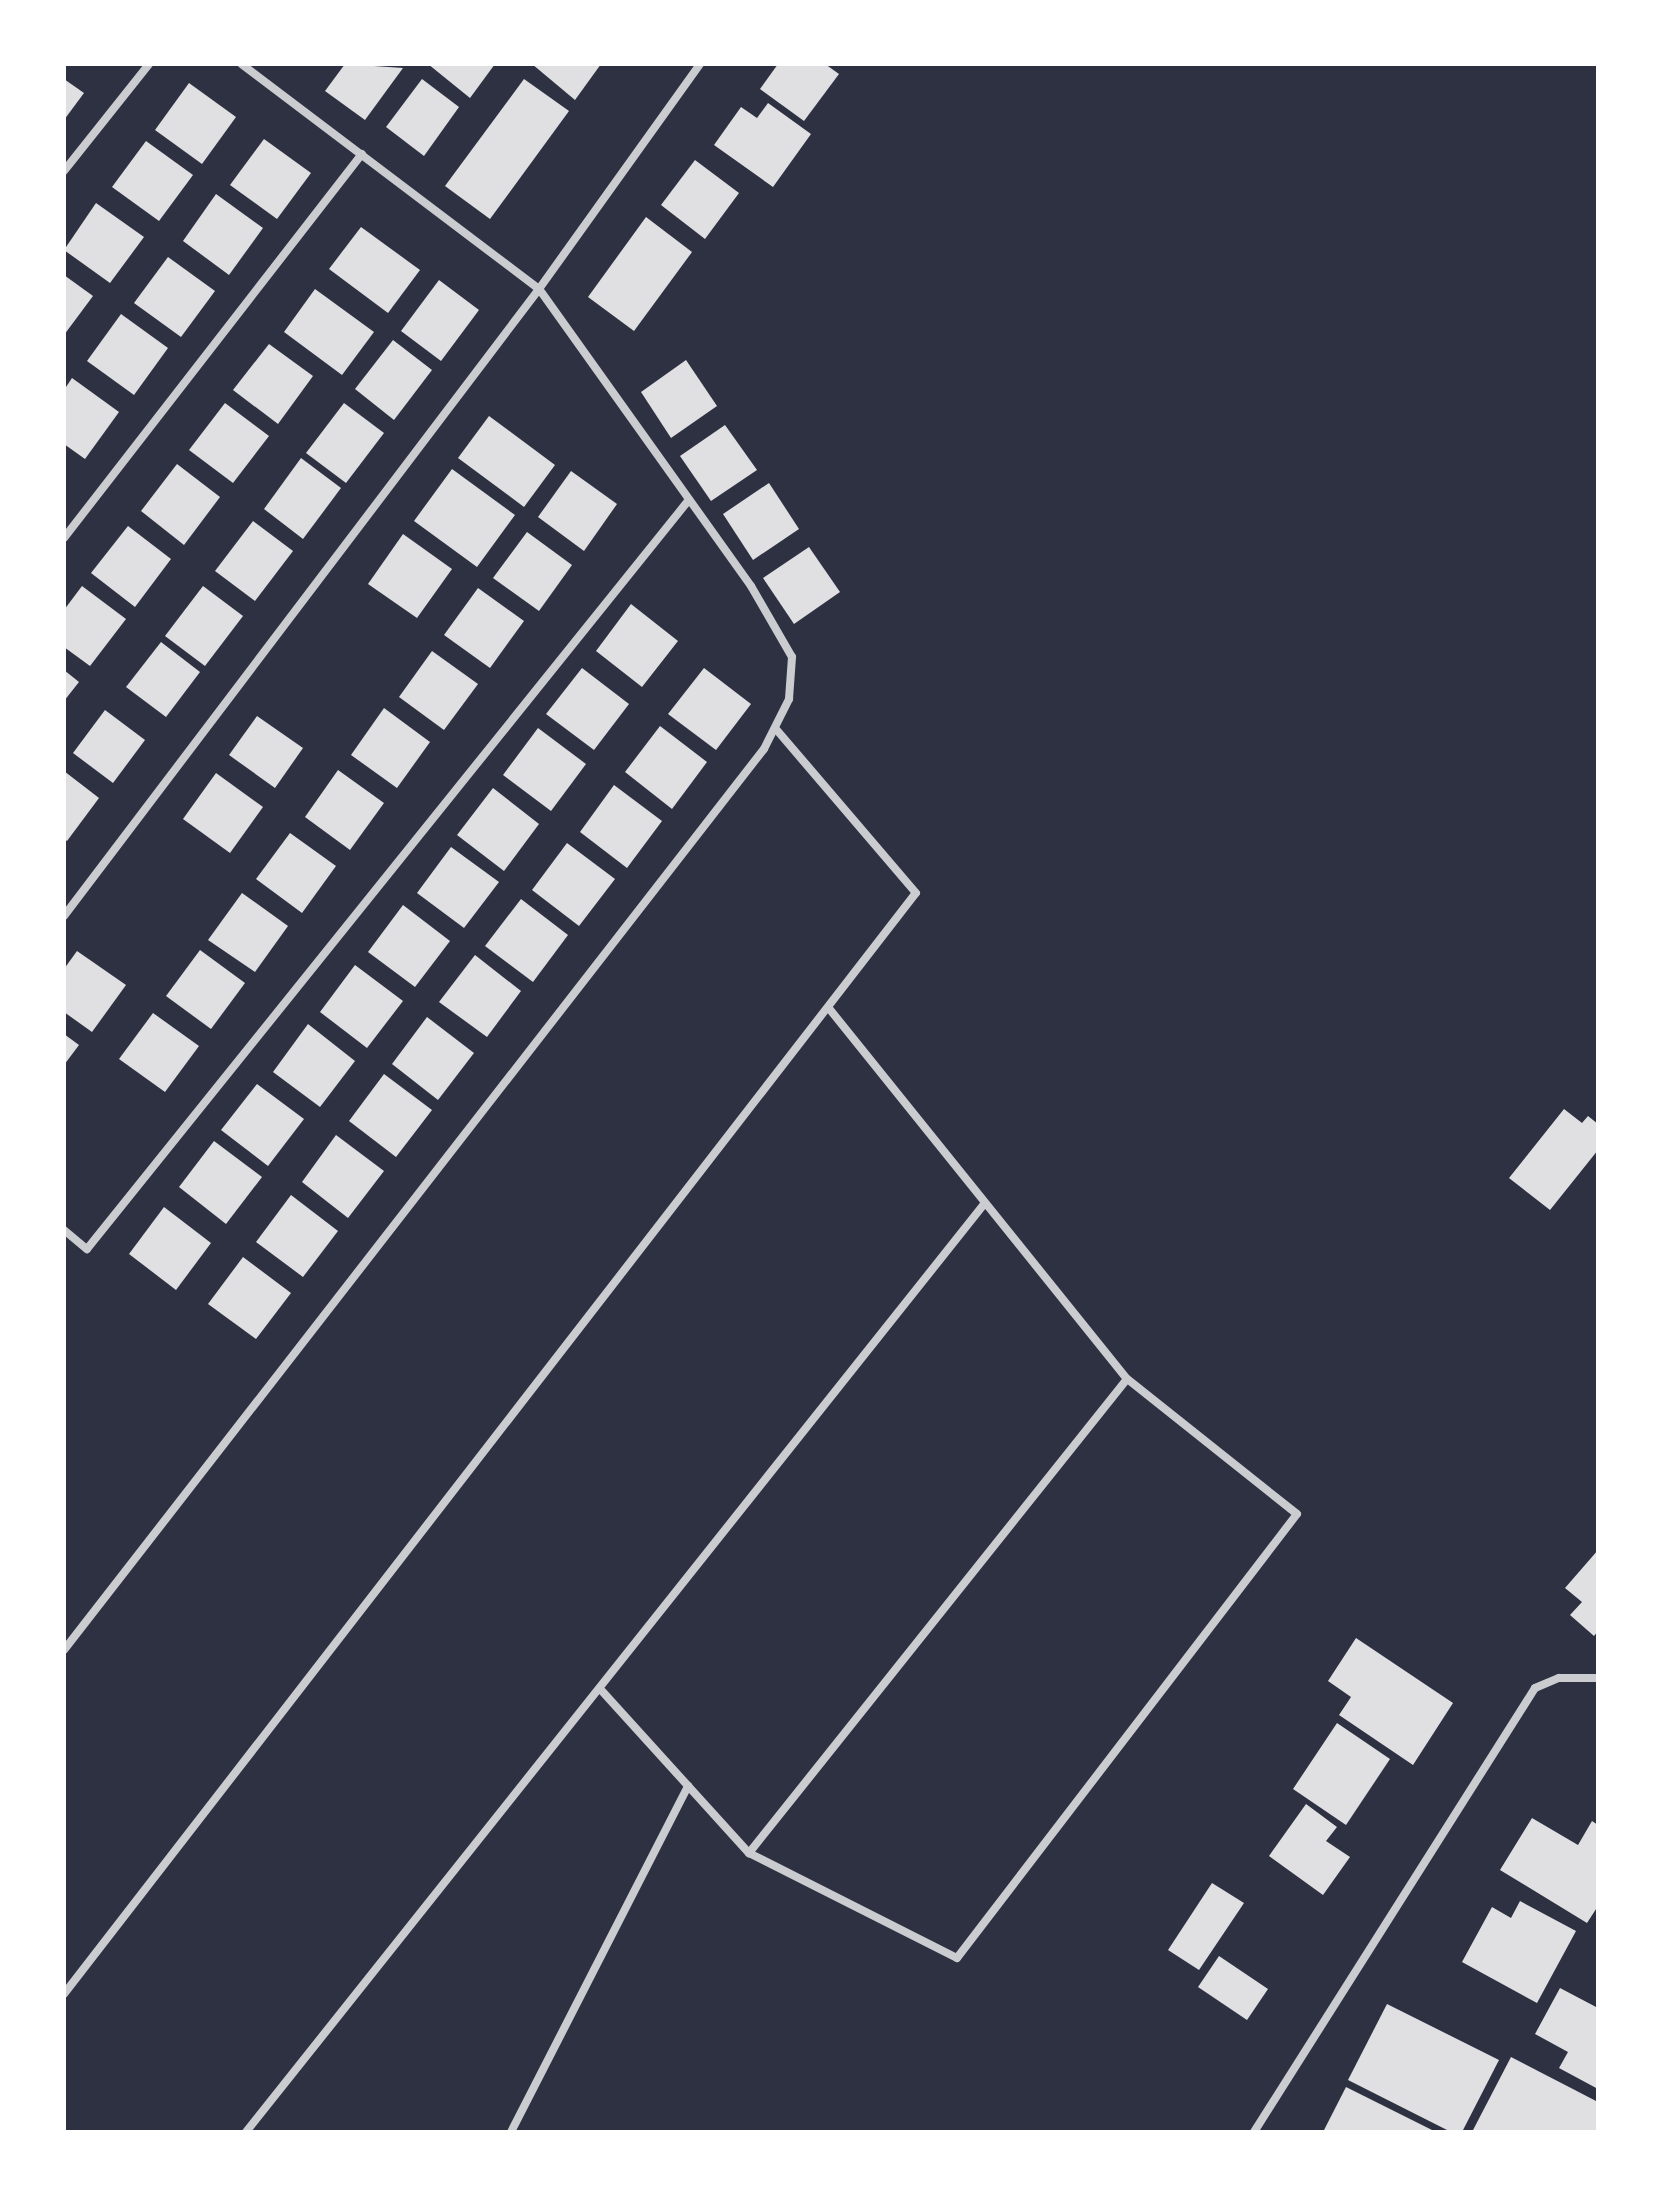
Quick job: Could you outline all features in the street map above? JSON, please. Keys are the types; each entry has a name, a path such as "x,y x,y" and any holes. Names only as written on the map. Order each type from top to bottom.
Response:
{"street":[{"path":"64,171 149,64"},
{"path":"64,1650 764,749 789,699 792,657 751,586 539,289 242,64"},
{"path":"64,916 539,289 700,64"},
{"path":"64,538 362,154"},
{"path":"64,1230 87,1249 688,501"},
{"path":"64,1994 916,893 775,728"},
{"path":"602,1691 749,1853 957,1958 1297,1514 1127,1379 828,1007"},
{"path":"246,2132 602,1691 985,1203"},
{"path":"749,1853 1127,1379"},
{"path":"1254,2132 1535,1688 1559,1678 1598,1678"},
{"path":"511,2132 688,1786"}],"building":[{"path":"345,64 403,68 365,120 325,91"},
{"path":"428,64 495,64 470,98"},
{"path":"532,64 601,64 575,100"},
{"path":"778,64 825,64 839,74 804,121 760,89"},
{"path":"64,79 84,93 64,120"},
{"path":"422,79 459,107 424,156 386,127"},
{"path":"524,79 569,111 490,219 445,186"},
{"path":"189,83 236,117 202,164 155,130"},
{"path":"768,103 811,134 773,187 714,145 741,107 757,118"},
{"path":"264,139 311,173 277,219 230,185"},
{"path":"146,141 193,175 159,221 112,187"},
{"path":"695,160 739,193 705,239 661,205"},
{"path":"216,194 263,228 229,275 183,241"},
{"path":"96,203 144,237 110,283 64,250"},
{"path":"646,217 692,252 634,331 588,297"},
{"path":"361,227 420,270 388,313 329,269"},
{"path":"168,257 215,291 181,337 134,303"},
{"path":"64,275 93,296 64,335"},
{"path":"439,280 479,310 441,361 401,331"},
{"path":"315,289 374,332 342,375 284,332"},
{"path":"121,314 168,348 134,395 87,361"},
{"path":"393,340 432,370 394,420 355,389"},
{"path":"269,344 313,376 278,424 233,390"},
{"path":"686,360 717,406 671,438 641,392"},
{"path":"72,378 119,412 85,459 64,444 64,390"},
{"path":"225,403 269,436 233,483 189,450"},
{"path":"344,403 384,433 346,483 306,453"},
{"path":"489,416 555,465 524,507 458,458"},
{"path":"725,425 757,470 711,501 680,456"},
{"path":"301,458 341,488 303,539 264,509"},
{"path":"177,464 220,497 184,545 141,511"},
{"path":"452,469 515,515 477,567 414,521"},
{"path":"571,471 617,504 584,551 538,517"},
{"path":"769,483 799,529 753,560 723,514"},
{"path":"253,521 293,551 255,601 215,571"},
{"path":"128,526 171,559 135,607 91,573"},
{"path":"527,532 572,565 539,611 493,578"},
{"path":"403,534 452,569 417,618 368,584"},
{"path":"809,547 840,592 794,624 763,578"},
{"path":"82,586 126,619 90,666 64,647 64,610"},
{"path":"203,586 243,616 205,666 165,636"},
{"path":"478,588 524,621 490,668 444,635"},
{"path":"631,604 678,641 642,687 596,651"},
{"path":"161,642 200,672 166,717 126,687"},
{"path":"432,651 478,684 444,730 399,697"},
{"path":"582,668 629,704 594,750 546,714"},
{"path":"704,668 751,704 716,750 668,714"},
{"path":"64,670 79,682 64,701"},
{"path":"384,708 430,742 397,788 351,755"},
{"path":"105,710 145,740 113,783 73,753"},
{"path":"257,716 303,748 275,788 229,755"},
{"path":"660,726 707,762 672,809 625,772"},
{"path":"538,728 586,764 551,811 503,775"},
{"path":"338,770 384,803 350,850 305,817"},
{"path":"64,771 99,798 67,841 64,839"},
{"path":"216,773 263,807 230,853 183,819"},
{"path":"614,785 662,821 627,868 580,832"},
{"path":"493,788 539,824 504,871 457,835"},
{"path":"290,833 336,866 302,913 256,879"},
{"path":"567,843 615,879 579,926 532,890"},
{"path":"451,847 499,882 464,928 417,893"},
{"path":"242,893 288,926 255,972 208,940"},
{"path":"521,899 568,935 533,982 485,946"},
{"path":"403,905 450,941 415,987 368,952"},
{"path":"200,950 245,983 211,1029 166,996"},
{"path":"77,951 126,985 92,1032 64,1012 64,969"},
{"path":"475,955 521,991 487,1037 439,1002"},
{"path":"355,965 403,1001 367,1048 320,1012"},
{"path":"153,1013 199,1046 165,1092 119,1059"},
{"path":"427,1017 474,1053 438,1100 392,1064"},
{"path":"308,1024 355,1061 320,1107 273,1072"},
{"path":"64,1034 79,1045 64,1065"},
{"path":"384,1074 432,1110 396,1157 349,1121"},
{"path":"257,1084 304,1119 268,1166 221,1130"},
{"path":"1564,1109 1582,1123 1588,1116 1598,1124 1598,1150 1550,1210 1509,1178"},
{"path":"336,1135 384,1171 348,1218 302,1182"},
{"path":"214,1141 262,1177 226,1224 179,1187"},
{"path":"291,1195 338,1231 303,1277 256,1242"},
{"path":"164,1207 211,1243 176,1290 129,1254"},
{"path":"243,1257 291,1293 256,1339 208,1304"},
{"path":"1598,1550 1598,1631 1594,1636 1570,1615 1582,1602 1565,1588"},
{"path":"1356,1638 1453,1703 1413,1765 1339,1715 1351,1697 1328,1681"},
{"path":"1337,1723 1390,1759 1346,1825 1293,1789"},
{"path":"1306,1804 1337,1827 1326,1841 1350,1857 1323,1895 1269,1856"},
{"path":"1532,1818 1578,1845 1592,1821 1598,1825 1598,1906 1587,1923 1500,1870"},
{"path":"1212,1883 1244,1903 1199,1970 1168,1950"},
{"path":"1520,1901 1576,1931 1537,2003 1462,1962 1492,1907 1511,1918"},
{"path":"1219,1956 1268,1989 1247,2020 1198,1987"},
{"path":"1560,1988 1598,2008 1598,2089 1559,2068 1568,2052 1535,2034"},
{"path":"1387,2004 1499,2060 1462,2132 1451,2132 1348,2080"},
{"path":"1511,2057 1598,2102 1598,2132 1472,2132"},
{"path":"1346,2087 1436,2132 1323,2132"}]}
